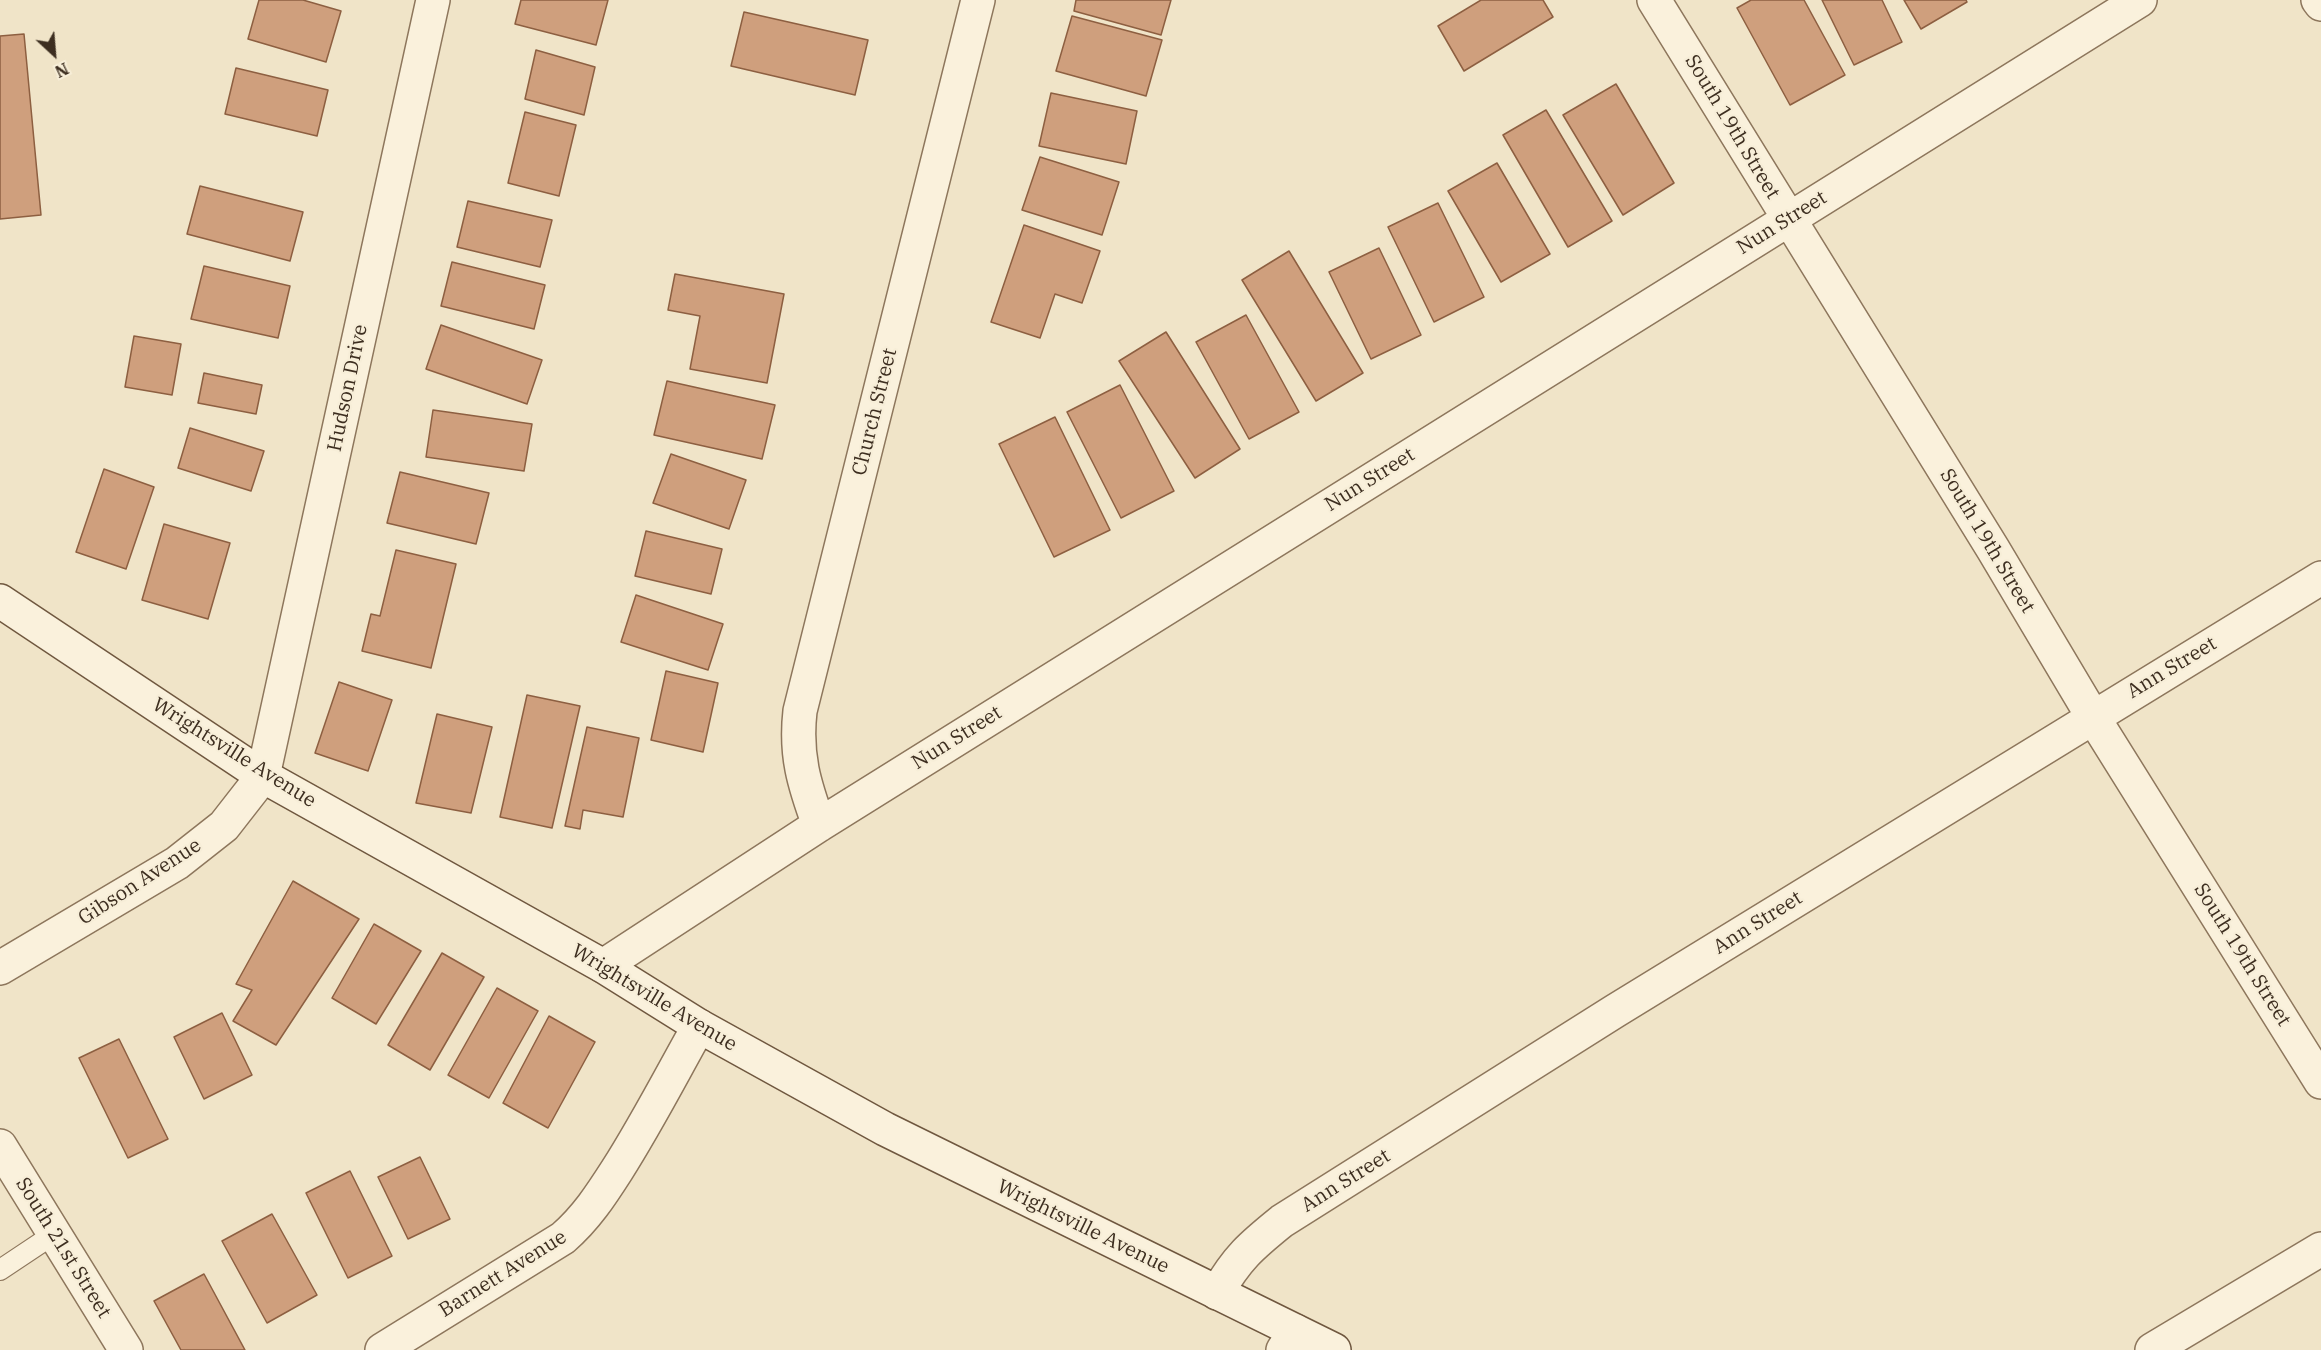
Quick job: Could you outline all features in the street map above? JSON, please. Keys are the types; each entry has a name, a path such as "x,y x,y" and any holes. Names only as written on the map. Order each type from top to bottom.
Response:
{"street":[{"name":"Hudson Drive","path":"263,776 433,0"},
{"name":"Church Street","path":"819,825 804,784 800,765 797,736 800,711 978,0"},
{"name":"South 19th Street","path":"1654,0 1993,549 2093,717 2321,1082"},
{"name":"Nun Street","path":"603,966 819,825 2140,0"},
{"path":"2318,0 2321,4"},
{"name":"Ann Street","path":"1218,1293 1230,1270 1245,1251 1282,1221 1606,1017 2321,578"},
{"name":"Wrightsville Avenue","path":"0,601 263,776 603,966 699,1026 885,1129 1218,1293 1289,1340 1334,1350"},
{"name":"Gibson Avenue","path":"0,968 177,863 224,826 263,776"},
{"name":"Barnett Avenue","path":"382,1350 563,1238 578,1226 592,1209 634,1143 699,1026"},
{"name":"South 21st Street","path":"0,1146 126,1350"},
{"path":"2152,1350 2321,1249"}],"lane":[{"path":"0,1270 54,1234"}],"building":[{"path":"259,0 303,0 341,11 326,62 248,39"},
{"path":"521,0 608,0 596,45 515,24"},
{"path":"1076,0 1171,0 1161,35 1074,11"},
{"path":"1481,0 1543,0 1553,17 1464,71 1438,26"},
{"path":"1751,0 1804,0 1845,75 1790,105 1737,8"},
{"path":"1822,0 1882,0 1902,42 1854,65"},
{"path":"1904,0 1966,0 1967,2 1921,29"},
{"path":"744,12 868,40 855,95 731,66"},
{"path":"1072,16 1162,40 1146,96 1056,71"},
{"path":"24,34 41,215 0,219 0,36"},
{"path":"536,50 595,67 584,115 525,99"},
{"path":"236,68 328,90 317,136 225,114"},
{"path":"1616,84 1674,183 1623,215 1563,115"},
{"path":"1051,93 1137,111 1126,164 1039,146"},
{"path":"1546,110 1612,221 1568,247 1503,135"},
{"path":"525,112 576,125 559,196 508,183"},
{"path":"1040,157 1119,182 1102,235 1022,210"},
{"path":"1497,163 1550,254 1501,282 1448,191"},
{"path":"200,186 303,212 290,261 187,234"},
{"path":"468,201 552,220 540,267 457,247"},
{"path":"1438,203 1484,297 1434,322 1388,227"},
{"path":"1024,225 1100,251 1082,303 1055,294 1040,338 991,322"},
{"path":"1379,248 1421,335 1371,359 1329,272"},
{"path":"1289,251 1363,373 1316,401 1242,280"},
{"path":"452,262 545,285 534,329 441,306"},
{"path":"204,266 290,286 278,338 191,319"},
{"path":"675,274 784,294 767,383 690,369 700,316 668,310"},
{"path":"1246,315 1299,412 1249,439 1196,342"},
{"path":"441,325 542,360 527,404 426,369"},
{"path":"1166,332 1240,449 1195,478 1119,361"},
{"path":"134,336 181,344 172,395 125,387"},
{"path":"204,373 262,385 256,414 198,403"},
{"path":"667,381 775,405 762,459 654,435"},
{"path":"1120,385 1174,491 1121,518 1067,412"},
{"path":"433,410 532,424 524,471 426,457"},
{"path":"1055,417 1110,530 1054,557 999,444"},
{"path":"190,428 264,451 251,491 178,468"},
{"path":"671,454 746,480 729,529 653,503"},
{"path":"104,469 154,487 126,569 76,552"},
{"path":"400,472 489,493 476,544 387,523"},
{"path":"164,524 230,543 208,619 142,600"},
{"path":"646,531 722,549 711,594 635,576"},
{"path":"396,550 456,564 431,668 362,651 371,614 380,616"},
{"path":"636,595 723,624 708,670 621,642"},
{"path":"666,671 718,683 703,752 651,740"},
{"path":"339,682 392,700 368,771 315,753"},
{"path":"527,695 580,706 552,828 500,817"},
{"path":"437,714 492,727 471,813 416,803"},
{"path":"587,727 639,738 623,817 583,810 580,829 565,826"},
{"path":"293,881 359,919 276,1045 233,1021 252,990 236,984"},
{"path":"374,924 421,951 376,1024 332,998"},
{"path":"442,953 484,977 430,1070 388,1045"},
{"path":"497,988 538,1011 489,1098 448,1075"},
{"path":"222,1013 252,1075 204,1099 174,1037"},
{"path":"549,1016 595,1042 548,1128 503,1103"},
{"path":"119,1039 168,1139 128,1158 79,1058"},
{"path":"420,1157 450,1219 408,1239 378,1177"},
{"path":"350,1171 392,1256 348,1278 306,1193"},
{"path":"272,1214 317,1295 267,1323 222,1241"},
{"path":"204,1274 245,1350 181,1350 154,1301"}]}
